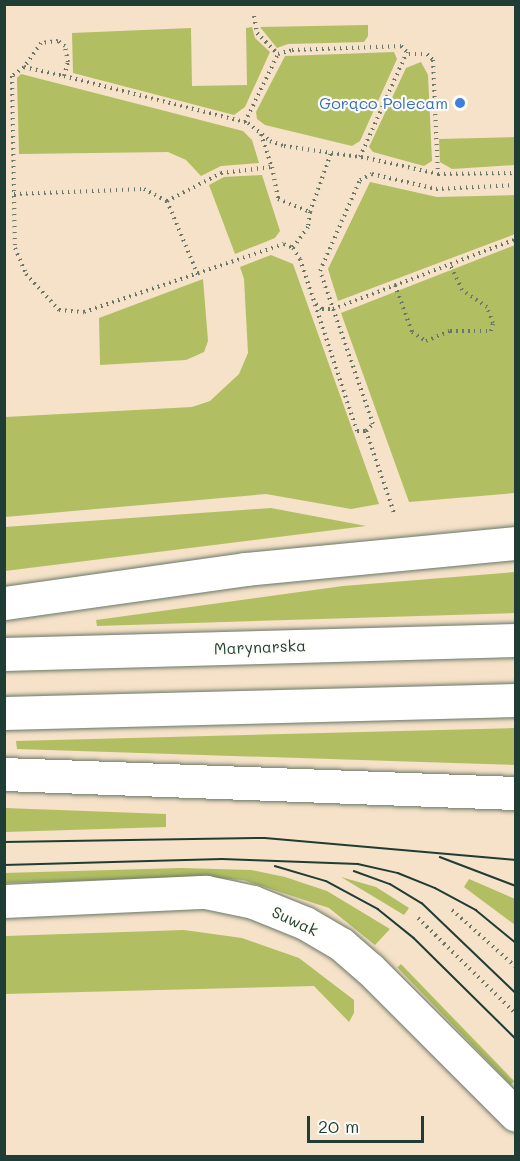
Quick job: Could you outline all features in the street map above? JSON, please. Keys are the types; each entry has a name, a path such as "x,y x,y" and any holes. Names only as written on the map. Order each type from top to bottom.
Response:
{"main road":[{"path":"4,603 244,569 516,543"},
{"name":"Marynarska","path":"4,654 516,640"},
{"path":"4,713 516,700"},
{"path":"4,774 516,793"},
{"name":"Suwak","path":"4,901 207,892 253,902 305,923 340,944 387,985 516,1115"}],"path":[{"path":"254,16 257,33 278,54"},
{"path":"64,76 68,54 58,41 41,43 24,68 12,76 14,194 19,264 59,310 99,310 284,244 293,248 315,304 357,430 366,431"},
{"path":"245,122 278,54 292,50 401,46 407,52 427,54 433,60 438,174"},
{"path":"360,157 407,52"},
{"path":"24,68 245,122 261,134 284,146 360,157 438,174 516,173"},
{"path":"261,134 272,167 278,199 310,212"},
{"path":"293,248 308,226 310,212 331,153"},
{"path":"167,201 220,173 272,167"},
{"path":"366,431 373,424 320,267 363,177 372,174 436,189 516,185"},
{"path":"14,194 144,189 167,201 198,275"},
{"path":"315,304 322,309 333,309 516,239"},
{"path":"395,285 412,332 426,341 450,331 491,331 493,323 488,307 462,290 450,264"},
{"path":"366,431 394,513"},
{"path":"452,910 516,967"},
{"path":"418,918 516,1014"}],"green space":[{"path":"368,25 368,36 364,42 288,44 277,48 260,27"},
{"path":"252,27 255,38 270,52 245,107 234,115 73,73 72,33 191,28 192,86 247,85 246,28"},
{"path":"394,52 397,59 360,141 352,146 265,125 257,119 256,112 285,56"},
{"path":"421,62 428,75 432,161 424,166 373,152 369,147 406,68"},
{"path":"21,74 243,131 252,140 259,163 221,166 201,176 186,160 168,152 19,154 17,78"},
{"path":"515,137 515,165 452,169 440,162 439,139"},
{"path":"262,175 280,231 275,238 235,254 209,185 224,177"},
{"path":"370,182 437,197 515,195 515,234 338,301 328,269"},
{"path":"515,245 515,493 409,502 341,313"},
{"path":"271,255 293,264 379,504 351,509 266,494 5,517 5,417 192,407 210,401 239,374 248,353 244,279 240,267"},
{"path":"203,279 208,341 204,352 186,360 100,365 99,318"},
{"path":"271,508 366,526 5,571 5,527"},
{"path":"515,572 515,613 97,626 96,620 343,586"},
{"path":"515,728 515,765 17,749 16,741"},
{"path":"5,808 166,814 166,827 5,832"},
{"path":"181,868 251,870 285,877 327,891 390,929 375,945 329,908 243,880 201,877 5,883 4,873"},
{"path":"341,877 376,887 409,908 404,915"},
{"path":"469,879 515,899 515,925 464,887"},
{"path":"184,930 242,938 299,958 354,1000 354,1013 349,1022 314,986 5,994 5,936"},
{"path":"401,964 514,1081 511,1085 397,967"}],"tram line":[{"path":"4,842 265,838 516,860"},
{"path":"440,857 516,886"},
{"path":"4,865 222,859 358,864 398,873 435,888 476,910 516,943"},
{"path":"275,866 326,881 378,909 414,938 516,1039"},
{"path":"354,871 390,884 422,903 516,993"}],"place":[{"name":"Gorąco Polecam","path":"460,103"}]}
